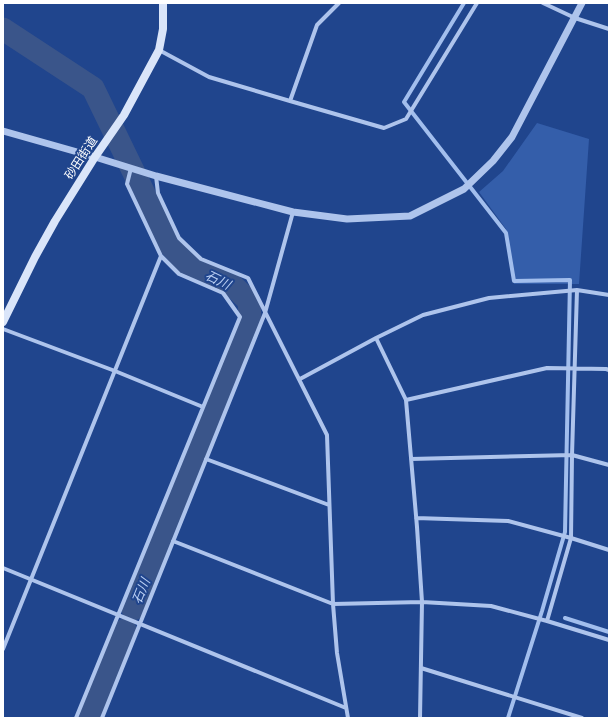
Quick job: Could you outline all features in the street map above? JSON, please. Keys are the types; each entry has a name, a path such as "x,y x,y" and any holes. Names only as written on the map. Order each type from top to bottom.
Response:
{"main road":[{"name":"砂田街道","path":"3,322 34,257 55,221 124,115 158,50 163,29 162,4"}],"street":[{"path":"290,101 317,25 339,3"},
{"path":"158,50 209,77 384,128 406,119 477,3"},
{"path":"544,3 574,18 608,27"},
{"path":"3,131 96,157 156,176 293,212 347,220 410,216 464,189 493,161 512,137 582,3"},
{"path":"76,718 240,317 224,293 180,274 161,256 127,184 131,168"},
{"path":"156,176 158,193 179,238 201,259 248,278 327,435 332,604 337,653 348,718"},
{"path":"102,718 265,313 293,212"},
{"path":"3,649 161,256"},
{"path":"300,379 376,338 423,315 489,298 577,290 609,295"},
{"path":"547,621 571,538 577,290"},
{"path":"3,329 115,371 203,407"},
{"path":"376,338 406,400 422,602 420,718"},
{"path":"406,400 547,368 609,370"},
{"path":"411,459 572,455 609,465"},
{"path":"206,459 330,505"},
{"path":"416,518 508,521 609,550"},
{"path":"173,541 332,604 422,602 491,606 609,640"},
{"path":"3,568 346,708"},
{"path":"420,668 582,718"}],"shaded area":[{"path":"537,123 589,139 579,284 514,284 506,229 479,192 503,171"}],"waterway":[{"path":"464,3 404,102 506,233 514,281 570,280 565,532 508,718"},
{"name":"石川","path":"3,29 93,88 168,243 189,266 232,285 249,301 250,319 133,609"},
{"path":"565,618 609,632"},
{"name":"石川","path":"89,718 125,630"}]}
